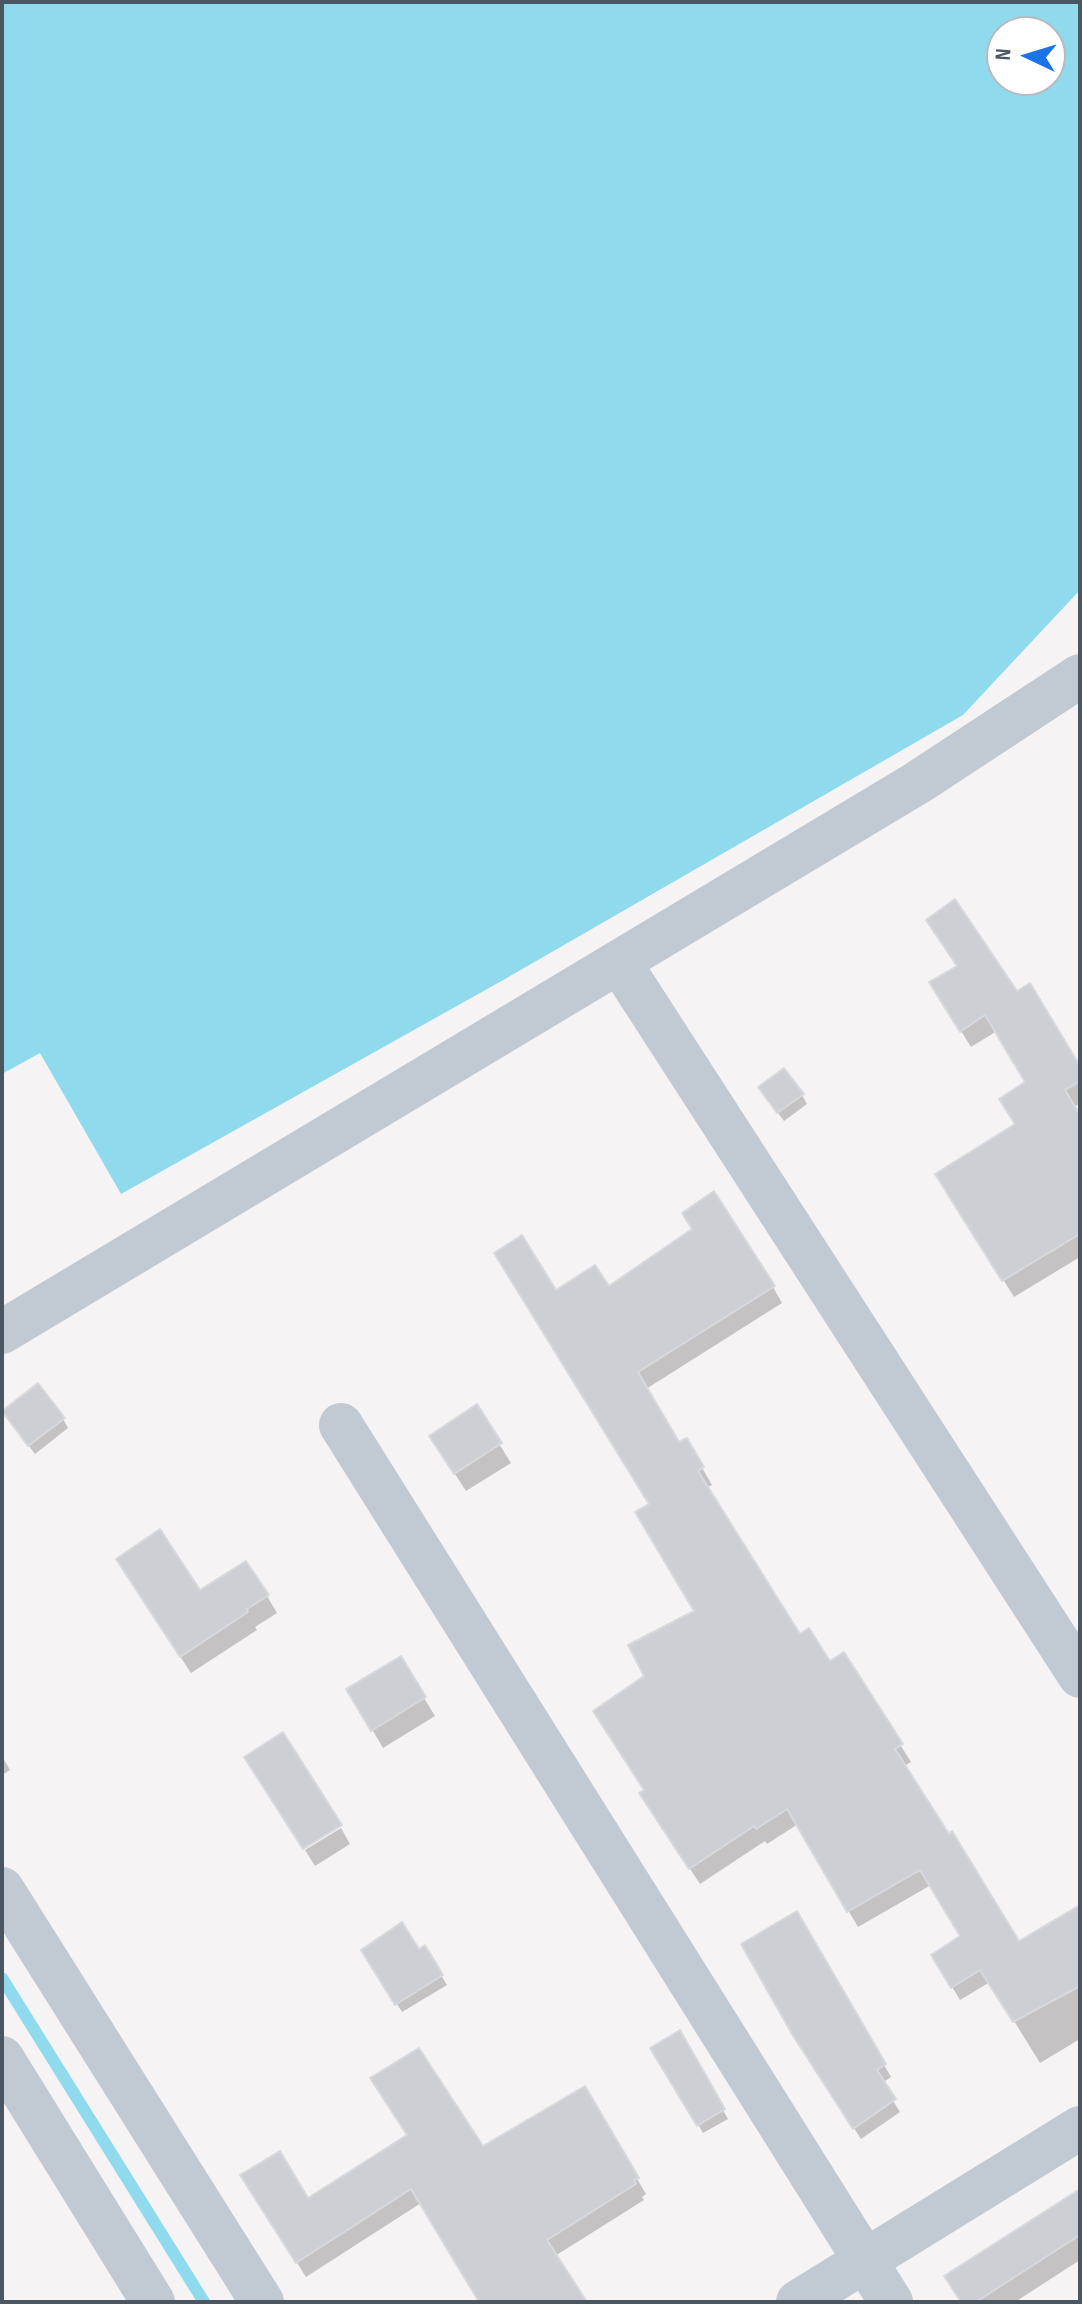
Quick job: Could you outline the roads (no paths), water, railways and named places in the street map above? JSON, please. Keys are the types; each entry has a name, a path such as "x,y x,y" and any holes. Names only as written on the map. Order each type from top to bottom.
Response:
{"street":[{"path":"2,1332 917,783 1080,676"},
{"path":"619,962 1080,1676"},
{"path":"341,1425 891,2302"},
{"path":"2,1889 262,2302"},
{"path":"2,2058 153,2302"},
{"path":"798,2302 1080,2128"}],"water":[{"path":"2,2 1080,2 1080,590 963,715 505,979 121,1194 40,1053 2,1074"}],"waterway":[{"path":"2,1978 204,2302"}]}
